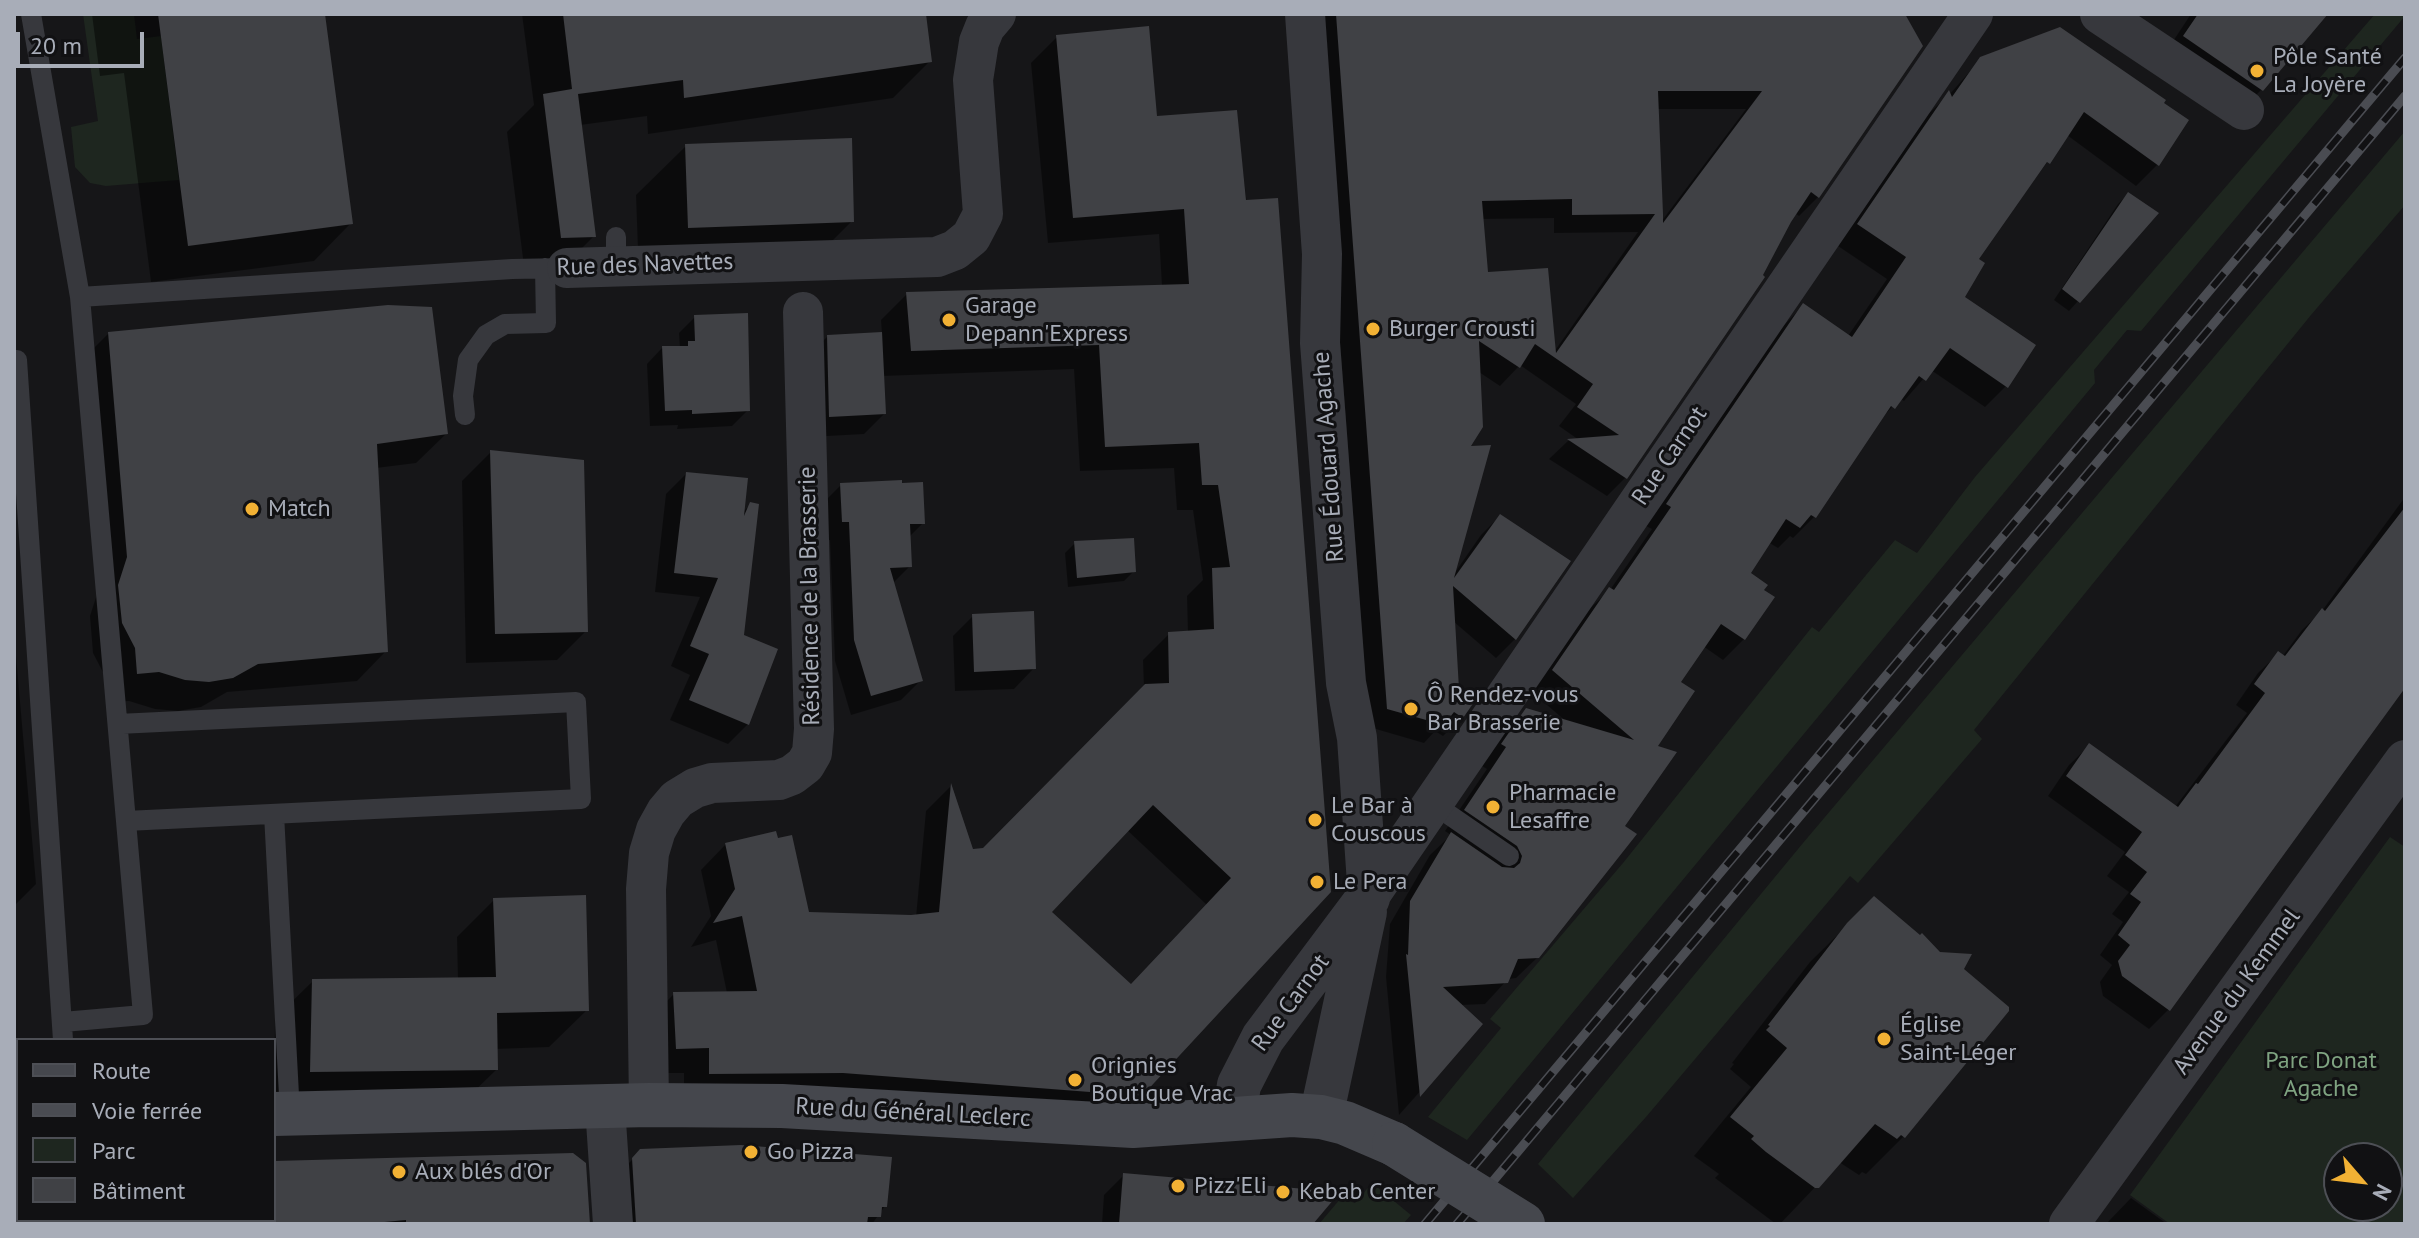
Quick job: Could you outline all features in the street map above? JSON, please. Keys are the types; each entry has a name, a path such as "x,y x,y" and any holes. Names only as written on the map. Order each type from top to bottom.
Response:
{"main road":[{"name":"Rue du Général Leclerc","path":"282,1114 649,1105 782,1106 1133,1126 1234,1117 1321,1117 1358,1128 1394,1144 1523,1224"}],"street":[{"name":"Rue des Navettes","path":"556,268 616,252 937,257 955,250 971,237 983,214 973,80 979,42 985,27 996,14"},
{"name":"Rue Édouard Agache","path":"1305,14 1322,254 1320,343 1346,683 1357,738 1368,898"},
{"name":"Rue Carnot","path":"1234,1117 1239,1085 1263,1038 1368,898 1973,14"},
{"path":"2100,14 2244,110"},
{"name":"Résidence de la Brasserie","path":"649,1105 646,889 649,853 656,830 677,799 695,788 712,783 779,780 805,765 812,753 814,729 803,312"},
{"name":"Avenue du Kemmel","path":"2069,1224 2405,760"},
{"name":"Rue Carnot","path":"1321,1117 1368,898"},
{"path":"605,1107 613,1224"}],"lane":[{"path":"14,360 17,360 63,1031 143,1015 80,297 31,14"},
{"path":"465,415 463,396 468,360 486,335 505,324 546,323 556,268"},
{"name":"Rue des Navettes","path":"80,297 556,268"},
{"path":"118,724 576,702 581,799 126,821"},
{"path":"1432,803 1509,856"},
{"path":"274,814 282,1114"}],"green space":[{"path":"83,14 134,14 137,39 161,36 179,180 106,186 90,183 75,167 71,127 98,121"},
{"path":"2375,14 2405,16 2141,331 2127,330 2094,370 2095,383 1467,1140 1428,1117 1501,1028 1490,1019 1623,863 1812,627 1819,632 1895,540 1917,553 1975,477"},
{"path":"2405,131 2405,205 2311,315 1974,730 1982,739 1858,883 1850,876 1646,1117 1573,1198 1538,1164 1803,843"},
{"name":"Parc Donat Agache","path":"2390,837 2405,847 2405,1224 2170,1224 2130,1195"},
{"path":"1372,1183 1411,1215 1403,1224 1319,1224 1341,1198 1355,1203"}],"building":[{"path":"158,14 325,14 353,224 188,246"},
{"path":"563,14 926,14 932,62 684,98 683,80 578,94 596,237 561,238 543,94 572,89"},
{"path":"1336,14 1905,14 1923,46 1819,198 1811,192 1791,222 1763,275 1765,277 1627,479 1567,439 1619,435 1577,407 1593,384 1535,344 1520,368 1479,341 1483,427 1471,446 1491,445 1454,578 1500,514 1571,561 1516,640 1453,586 1459,689 1479,695 1463,718 1454,712 1444,725 1387,709","holes":["1658,91 1762,91 1663,223 1663,214","1572,199 1572,215 1655,214 1556,353 1548,268 1488,272 1482,201"]},
{"name":"Pôle Santé La Joyère","path":"2198,14 2328,14 2263,91 2183,36"},
{"path":"1149,26 1157,116 1237,110 1246,200 1278,198 1331,892 1142,1096 843,1073 709,1074 709,1048 676,1049 673,992 757,991 742,916 713,923 735,889 725,843 776,831 778,838 792,835 809,912 911,915 939,912 951,783 973,849 983,848 1145,684 1169,683 1168,632 1214,629 1212,568 1230,567 1218,485 1202,485 1199,443 1105,447 1099,345 911,351 906,292 1189,284 1184,209 1073,218 1056,35","holes":["1153,805 1231,878 1131,984 1052,912"]},
{"path":"2060,27 2166,100 2164,103 2189,120 2159,166 2084,112 2050,164 2047,162 1979,259 1985,263 1965,297 2036,345 2008,388 1950,348 1926,381 1919,376 1895,409 1891,406 1816,518 1811,515 1800,528 1786,519 1751,573 1768,585 1764,590 1775,597 1745,640 1721,624 1681,682 1695,691 1658,746 1677,752 1625,826 1637,834 1539,958 1518,959 1508,983 1443,987 1483,1024 1420,1097 1406,954 1410,901 1451,832 1502,867 1514,868 1520,863 1522,856 1517,846 1464,810 1506,747 1501,744 1526,708 1634,740 1552,670 1609,587 1614,590 1671,507 1666,504 1803,303 1852,337 1906,257 1857,224 1949,90 1952,97 1980,57"},
{"path":"852,138 854,222 688,228 685,144"},
{"path":"2128,192 2159,213 2080,303 2062,289"},
{"name":"Match","path":"388,305 432,307 448,434 377,444 388,652 258,664 233,678 209,682 185,680 159,672 137,674 135,648 122,623 118,585 127,557 108,332"},
{"path":"748,313 750,411 692,414 692,410 665,411 662,346 688,346 688,341 695,341 694,315"},
{"path":"882,332 886,414 829,417 827,335"},
{"path":"490,450 584,460 588,632 495,634"},
{"path":"686,472 748,478 744,516 750,502 759,504 744,635 778,649 749,725 689,700 709,654 690,646 718,578 674,573"},
{"path":"902,480 902,483 923,482 925,524 910,524 912,567 890,568 923,681 871,696 854,640 849,522 842,522 840,483"},
{"path":"2405,507 2405,688 2170,1011 2122,976 2118,961 2130,945 2118,935 2141,902 2130,894 2147,872 2125,855 2142,832 2066,776 2089,743 2178,807 2265,693 2254,684 2278,651 2285,656 2322,608 2325,611"},
{"path":"1134,538 1136,572 1077,578 1074,541"},
{"path":"1034,611 1036,669 974,672 972,614"},
{"path":"586,895 589,1011 497,1013 498,1070 310,1072 312,979 496,977 493,898"},
{"name":"Église Saint-Léger","path":"1874,896 1920,935 1922,933 1940,952 1972,954 1964,969 2009,1007 2009,1011 1905,1138 1901,1135 1897,1139 1875,1124 1819,1188 1815,1188 1766,1152 1751,1139 1754,1136 1730,1117 1787,1048 1766,1030 1768,1025 1847,923"},
{"path":"741,1145 892,1157 887,1207 882,1207 881,1217 868,1217 867,1224 636,1224 632,1158 640,1149"},
{"path":"573,1153 586,1163 590,1224 406,1224 406,1220 363,1224 274,1224 276,1161"},
{"path":"1123,1173 1340,1192 1313,1224 1119,1224"}],"railway":[{"path":"1425,1224 2405,58"},
{"path":"1457,1224 2405,96"}],"place":[{"name":"Pôle Santé La Joyère","path":"2257,71"},
{"name":"Garage Depann'Express","path":"949,320"},
{"name":"Burger Crousti","path":"1373,329"},
{"name":"Match","path":"252,509"},
{"name":"Ô Rendez-vous Bar Brasserie","path":"1411,709"},
{"name":"Pharmacie Lesaffre","path":"1493,807"},
{"name":"Le Bar à Couscous","path":"1315,820"},
{"name":"Le Pera","path":"1317,882"},
{"name":"Église Saint-Léger","path":"1884,1039"},
{"name":"Orignies Boutique Vrac","path":"1075,1080"},
{"name":"Go Pizza","path":"751,1152"},
{"name":"Aux blés d'Or","path":"399,1172"},
{"name":"Pizz'Eli","path":"1178,1186"},
{"name":"Kebab Center","path":"1283,1192"}]}
